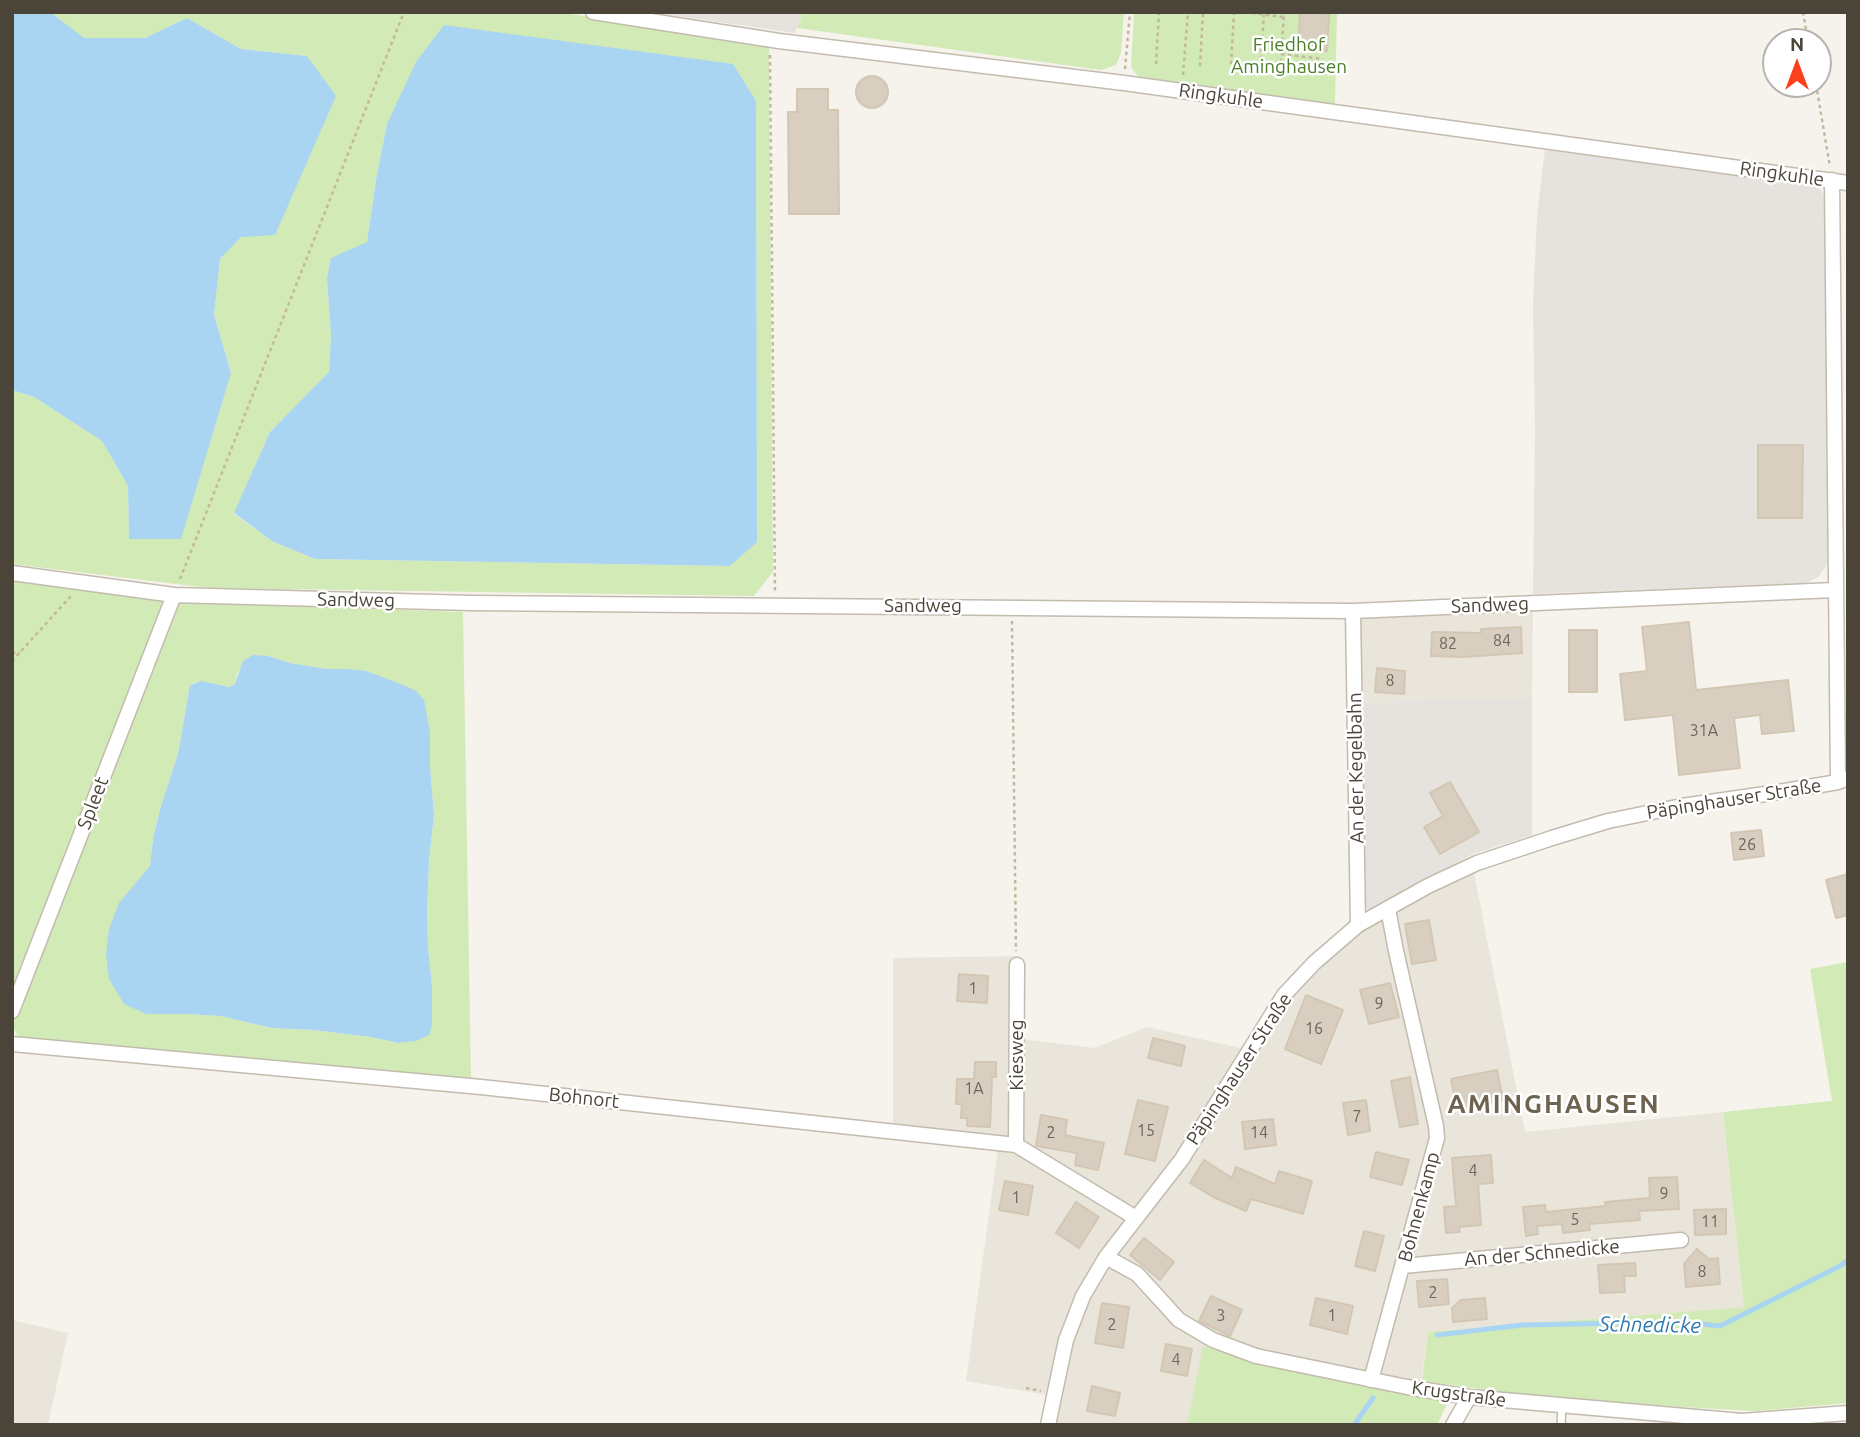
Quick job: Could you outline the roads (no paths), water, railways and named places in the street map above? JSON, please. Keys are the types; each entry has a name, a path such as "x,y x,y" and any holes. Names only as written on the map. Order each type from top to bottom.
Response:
{"street":[{"name":"Ringkuhle","path":"593,12 770,40 1124,83 1848,183"},
{"path":"1832,180 1835,590 1843,780"},
{"name":"Sandweg","path":"12,573 174,595 471,603 1353,611 1835,590"},
{"name":"Spleet","path":"12,1011 174,595"},
{"name":"An der Kegelbahn","path":"1353,611 1358,925"},
{"name":"Päpinghauser Straße","path":"1048,1425 1066,1340 1083,1296 1106,1256 1182,1159 1284,995 1314,963 1358,925 1428,886 1477,863 1597,825 1682,806 1843,780"},
{"name":"Bohnenkamp","path":"1371,1380 1437,1138 1388,909"},
{"name":"Kiesweg","path":"1016,1145 1017,965"},
{"name":"Bohnort","path":"12,1044 481,1087 1016,1145 1136,1218"},
{"name":"An der Schnedicke","path":"1403,1266 1681,1240"},
{"name":"Krugstraße","path":"1106,1256 1137,1274 1179,1320 1213,1340 1256,1356 1469,1397 1562,1406 1735,1422 1848,1413"},
{"path":"1454,1425 1469,1397"}],"lane":[{"path":"1561,1425 1562,1406"}],"water":[{"path":"12,12 50,12 84,38 145,38 187,18 241,49 307,56 336,96 275,235 241,237 220,259 214,315 231,373 181,539 129,539 128,486 102,441 34,397 12,390"},
{"path":"444,25 733,64 756,101 757,542 730,566 315,559 272,541 234,513 270,432 329,372 331,335 327,279 331,258 367,242 387,124 416,62"},
{"path":"253,655 326,669 366,671 416,691 424,700 430,733 434,815 427,910 432,1025 429,1035 416,1041 398,1043 314,1030 272,1028 220,1016 146,1014 124,1004 109,979 106,954 109,929 119,903 150,866 161,806 178,754 190,685 201,681 229,687 235,684 243,661"}],"waterway":[{"name":"Schnedicke","path":"1437,1335 1522,1325 1684,1322 1720,1326 1848,1260"},
{"name":"Schnedicke","path":"1354,1425 1373,1398"}],"district":[{"name":"AMINGHAUSEN","path":"1554,1104"}],"park label":[{"name":"Friedhof Aminghausen","path":"1289,56"}]}
